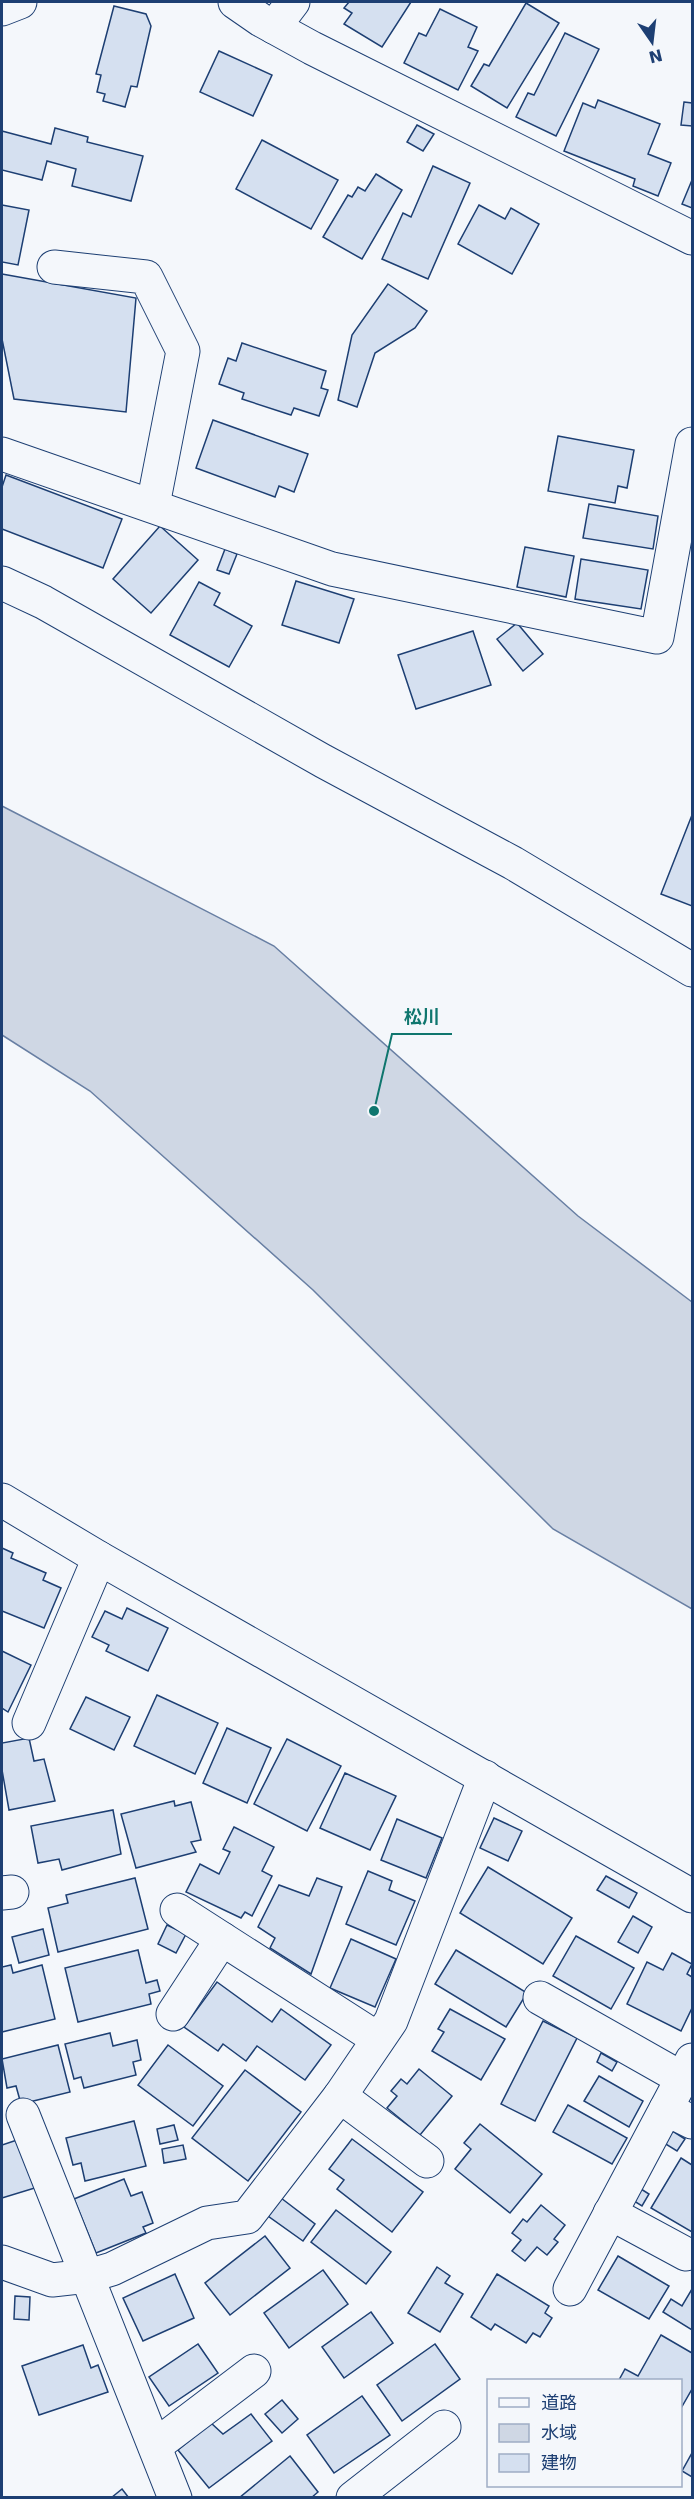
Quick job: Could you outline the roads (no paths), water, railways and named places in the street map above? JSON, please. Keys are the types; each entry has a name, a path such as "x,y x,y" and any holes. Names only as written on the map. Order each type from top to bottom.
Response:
{"street":[{"path":"2,9 20,2"},
{"path":"235,2 312,48 693,238"},
{"path":"274,27 293,2"},
{"path":"54,267 146,277 183,351 153,505"},
{"path":"2,454 332,569 657,637 693,444"},
{"path":"2,583 43,602 323,761 513,863 693,970"},
{"path":"2,1500 99,1558 693,1896"},
{"path":"29,1723 99,1558"},
{"path":"2,2262 52,2280 88,2276 112,2269 207,2223 247,2217 340,2096 391,2021 485,1777"},
{"path":"177,1910 378,2039"},
{"path":"173,2014 222,1939"},
{"path":"540,1998 688,2069 679,2115 610,2213 570,2289"},
{"path":"340,2096 427,2161"},
{"path":"23,2115 175,2498"},
{"path":"610,2213 686,2254"},
{"path":"155,2446 254,2371"},
{"path":"367,2494 444,2427"}],"water":[{"path":"2,806 274,946 578,1216 692,1302 692,1609 553,1529 313,1290 90,1091 2,1035"}],"place":[{"name":"松川","path":"374,1111"}]}
